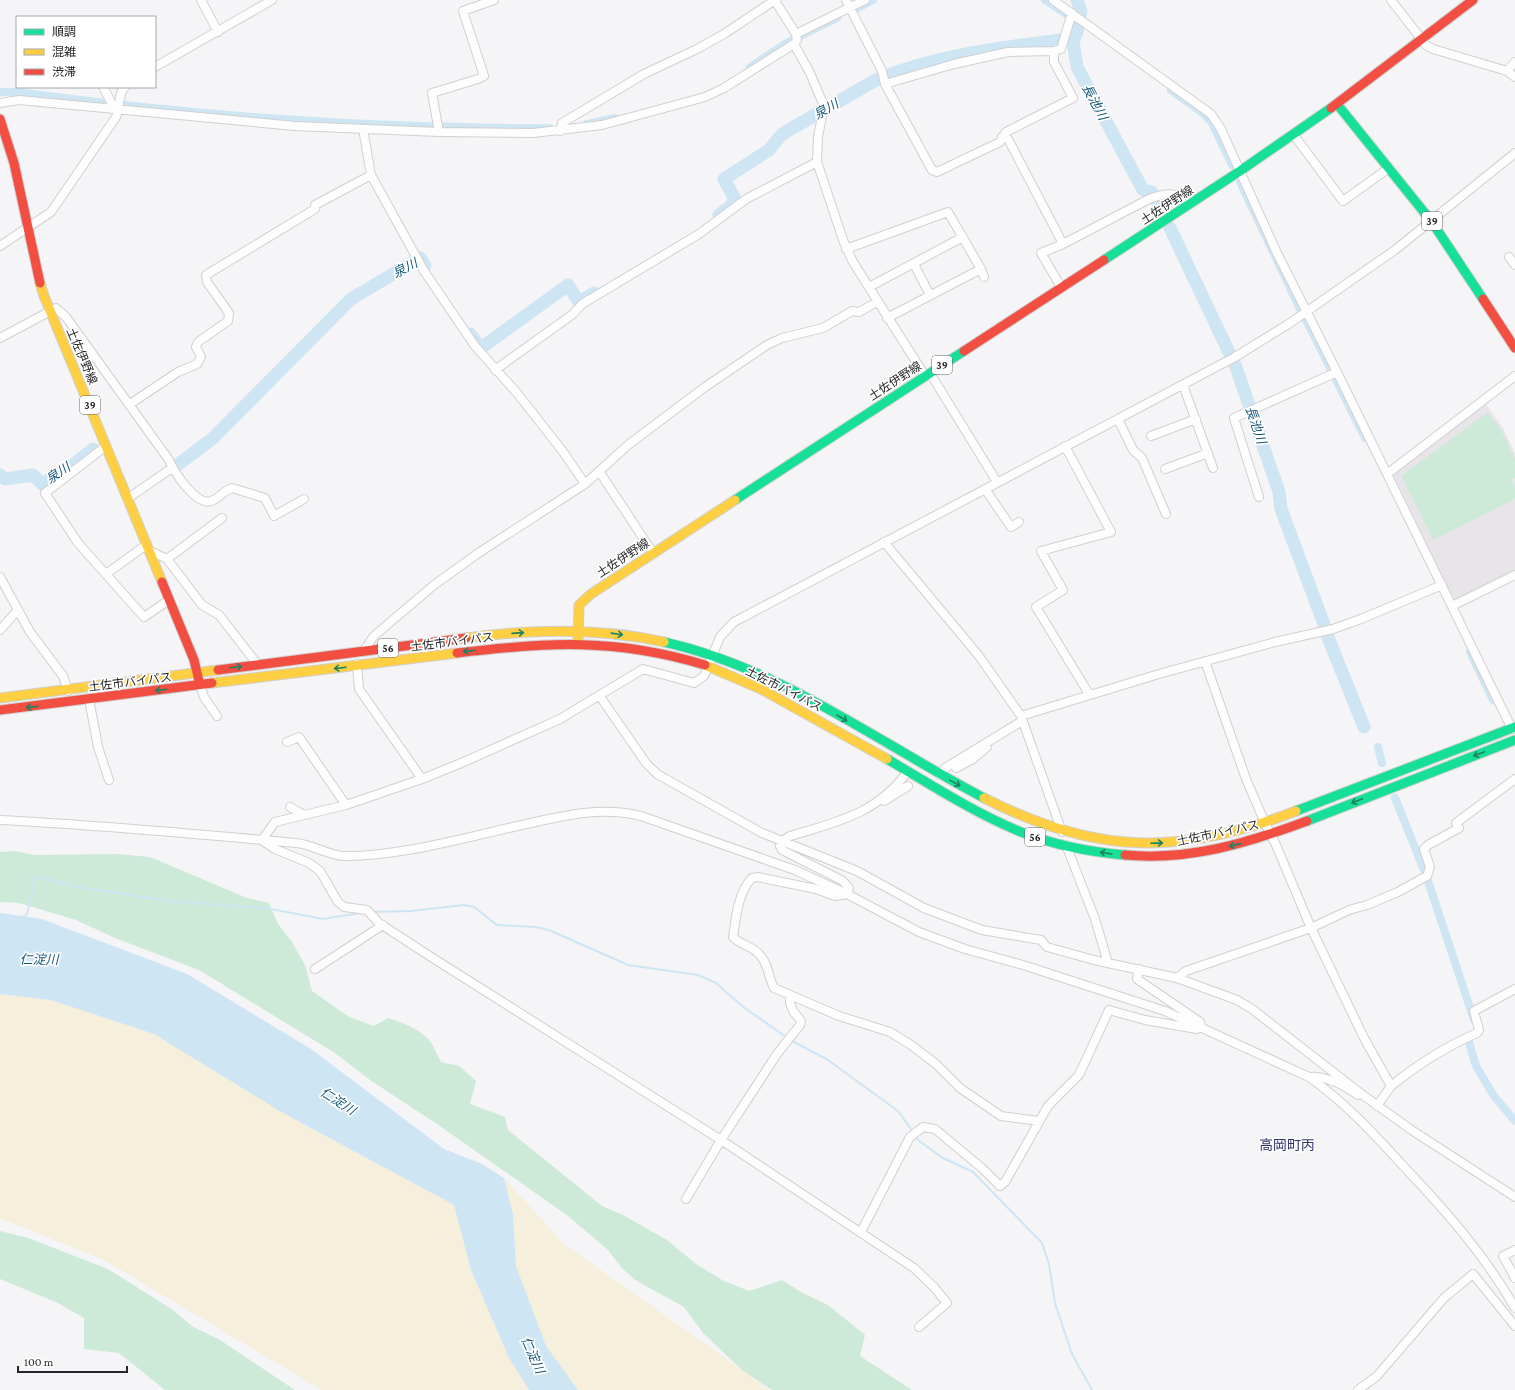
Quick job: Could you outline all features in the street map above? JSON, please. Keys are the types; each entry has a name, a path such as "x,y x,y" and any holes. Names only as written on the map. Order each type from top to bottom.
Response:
{"main road":[{"name":"土佐伊野線","path":"578,643 578,611 582,601 927,374 1190,204 1337,104 1421,38 1473,0"},
{"name":"39","path":"1337,104 1432,222 1515,348"},
{"name":"土佐伊野線","path":"0,119 15,163 34,261 50,310 198,672 200,684"},
{"name":"土佐市バイパス","path":"0,698 488,635 578,631 617,634 645,639 714,656 777,681 940,775 994,804 1062,832 1086,838 1117,842 1188,842 1235,832 1264,823 1514,730"},
{"name":"土佐市バイパス","path":"0,710 488,649 578,643 593,644 648,652 709,667 770,694 985,814 1030,835 1066,845 1116,855 1152,857 1193,854 1239,844 1271,834 1515,740"}],"street":[{"path":"201,0 218,32"},
{"path":"156,66 272,0"},
{"path":"438,127 432,93 478,80 484,76 463,11 494,0"},
{"path":"561,127 644,74 697,50 776,0 796,39 824,109 816,153 846,248 887,318 927,374 997,482"},
{"path":"0,103 19,100 116,106 295,126 363,129 438,127 533,133 561,127 602,125 705,97 724,88 796,39 850,7 865,0"},
{"path":"1053,0 1088,23 1211,114 1221,129 1276,251 1335,373 1387,474 1514,730"},
{"path":"1391,0 1426,45 1433,49 1507,71 1515,78"},
{"path":"850,7 883,79 932,170 937,172 1000,142 1006,132 1072,98 1054,62 1054,51"},
{"path":"883,79 1008,52 1054,51 1061,49 1074,14"},
{"path":"1507,71 1515,62"},
{"path":"104,88 116,106"},
{"path":"0,246 50,212 116,106 121,92 124,88"},
{"path":"363,129 371,175 424,271 476,346 495,370 517,393 585,484"},
{"path":"1293,134 1343,201 1389,168"},
{"path":"1002,137 1008,140 1063,244"},
{"path":"262,840 275,822 346,805 422,779 560,719 642,669 694,682 704,676 714,656 720,637 734,622 1232,359 1306,312 1395,250 1432,222 1515,153"},
{"path":"495,370 573,314 582,304 699,234 746,199 818,162"},
{"path":"130,404 178,372 196,364 201,357 196,347 198,342 228,321 229,313 207,282 206,275 315,209 315,205 371,175"},
{"path":"1061,287 1041,254 1149,199 1160,196 1179,195 1190,204"},
{"path":"846,248 948,212 981,269 984,277"},
{"path":"869,287 963,237"},
{"path":"1509,257 1515,265"},
{"path":"914,264 930,295"},
{"path":"887,318 981,269"},
{"path":"422,779 359,689 356,666 362,652 374,636 434,585 486,548 585,484 628,445 705,387 767,345 782,338 823,328 852,311 859,312 877,302"},
{"path":"0,338 56,308 66,317 130,404 169,460 172,468 196,498 205,502 213,501 232,488 265,498 274,516 304,499"},
{"path":"1259,497 1234,418 1335,373"},
{"path":"1387,474 1515,376"},
{"path":"1184,385 1213,468"},
{"path":"1118,418 1133,450 1142,458 1166,514"},
{"path":"1151,436 1196,419"},
{"path":"106,446 45,493 78,543 144,617 169,600"},
{"path":"1066,446 1111,532 1041,551 1063,590 1036,607 1089,694"},
{"path":"1165,469 1208,453"},
{"path":"127,499 172,468"},
{"path":"599,471 653,553"},
{"path":"985,489 1011,527 1019,522"},
{"path":"167,559 222,518"},
{"path":"884,542 978,656 1022,718 1066,845 1095,919 1108,963"},
{"path":"106,574 147,547 167,559 202,605 219,615 258,665"},
{"path":"1452,606 1515,575"},
{"path":"0,577 30,632 63,676 68,689 70,702"},
{"path":"940,775 945,768 1022,718 1089,694 1205,661 1333,629 1442,585"},
{"path":"0,630 18,610"},
{"path":"1205,661 1246,779 1264,823 1271,834 1311,928 1364,1038 1391,1086"},
{"path":"200,684 204,697 217,716"},
{"path":"599,695 646,763 657,774 762,833 781,842 857,871 924,908 953,920 982,930 1041,940 1047,947 1108,963 1177,978 1237,1000 1252,1009 1360,1094 1413,1131 1515,1197"},
{"path":"89,699 98,747 109,780"},
{"path":"956,768 973,759 987,747 999,733"},
{"path":"288,742 299,737 346,805"},
{"path":"859,814 873,806 902,780 908,771"},
{"path":"1177,978 1186,971 1311,928 1349,910 1367,905 1398,892 1427,876 1430,867 1424,849 1428,844 1459,828 1456,822 1515,779"},
{"path":"781,842 790,836 859,814 871,812 888,798 908,786"},
{"path":"290,808 304,815"},
{"path":"0,820 82,824 298,843 340,856 367,854 454,840 565,815 601,811 621,811 741,849 795,870 848,894 919,932 965,950 1023,965 1165,1011 1309,1077 1328,1091 1360,1120 1428,1192 1472,1244 1499,1281 1515,1308"},
{"path":"262,840 275,849 309,862 320,870 338,902 344,907 370,913 383,925 721,1140 914,1268 934,1287 947,1303 919,1327"},
{"path":"781,842 780,846 782,850 843,881 849,888 848,894"},
{"path":"848,894 835,896 816,889 758,877 752,878 749,881 738,906 733,937 746,944 759,954 767,965 774,988 839,1016 890,1032 912,1045 936,1064 960,1088 1001,1116 1039,1122"},
{"path":"315,968 383,925"},
{"path":"1139,969 1137,979 1200,1022 1201,1027"},
{"path":"1377,1106 1391,1086 1425,1060 1448,1046 1477,1032 1479,1030 1474,1011 1515,989"},
{"path":"686,1199 721,1140 777,1054 800,1025 801,1021 790,1004 790,995"},
{"path":"861,1232 913,1135 923,1127 935,1129 983,1169 1000,1186 1005,1182 1048,1106 1079,1074 1109,1010 1145,1020 1197,1030 1201,1027"},
{"path":"1309,1077 1315,1076 1341,1084 1358,1095 1360,1094"},
{"path":"1515,1250 1503,1256 1515,1278"},
{"path":"1358,1390 1377,1376 1444,1298 1473,1274 1515,1326"}],"shaded area":[{"path":"1485,403 1502,427 1515,453 1515,571 1457,601 1454,600 1394,476 1398,471"}],"green space":[{"path":"1488,412 1501,430 1515,459 1515,478 1511,480 1515,489 1515,499 1433,540 1401,476"},
{"path":"14,851 35,855 118,854 150,857 247,898 269,903 278,924 292,942 305,965 312,991 349,1017 374,1026 388,1018 418,1031 432,1044 441,1062 459,1066 476,1081 470,1104 505,1117 508,1130 602,1206 623,1215 667,1240 696,1264 722,1280 749,1291 782,1280 801,1292 828,1305 865,1335 860,1356 912,1390 772,1390 743,1371 703,1333 684,1307 635,1280 622,1268 608,1250 568,1216 437,1124 370,1080 335,1053 199,970 115,938 76,920 19,903 0,902 0,852"},
{"path":"0,1231 28,1238 108,1269 173,1310 193,1327 220,1340 295,1390 165,1390 119,1353 84,1349 84,1318 58,1303 0,1279"}],"sand":[{"path":"0,994 51,1000 154,1034 283,1113 454,1205 471,1270 509,1358 529,1390 322,1390 104,1260 0,1218"},
{"path":"504,1178 564,1244 770,1390 578,1390 546,1346 516,1266 513,1214"}],"water":[{"name":"仁淀川","path":"0,913 42,919 187,974 311,1049 444,1149 482,1164 504,1178 513,1214 516,1266 546,1346 578,1390 529,1390 509,1358 471,1270 454,1205 283,1113 154,1034 51,1000 0,994"}],"waterway":[{"path":"858,8 873,0"},
{"path":"1045,0 1066,14"},
{"name":"長池川","path":"1077,0 1081,11 1077,32 1073,41 1077,67 1143,190 1152,192"},
{"path":"750,67 788,42 837,18"},
{"name":"泉川","path":"719,215 731,206 735,199 724,179 769,150 782,134 874,81 896,72 942,59 1013,46 1060,40"},
{"path":"1171,90 1204,114 1212,123 1232,165"},
{"path":"2,92 17,92 168,110 321,122 423,126 550,128"},
{"path":"587,124 615,118"},
{"path":"1240,182 1300,309"},
{"name":"長池川","path":"1157,202 1161,211"},
{"name":"長池川","path":"1170,228 1236,367 1279,492 1281,509 1325,627"},
{"name":"泉川","path":"176,466 212,439 351,299 420,258 425,266"},
{"name":"泉川","path":"470,334 481,348 568,285 579,302 594,293"},
{"path":"1306,320 1365,438"},
{"name":"泉川","path":"0,475 5,479 33,475 42,484 73,465 93,449"},
{"name":"長池川","path":"1327,635 1364,727"},
{"path":"1470,652 1493,700"},
{"path":"1378,747 1382,763"},
{"path":"1395,798 1426,875"},
{"path":"22,918 27,914 36,876 77,887 169,901 271,909 323,919 360,913"},
{"path":"1427,878 1474,1020"},
{"path":"372,912 411,911 464,905 474,907 497,925 536,927 549,930 628,965 698,975 716,983 742,1006 786,1037"},
{"path":"1468,1039 1476,1066 1494,1096 1515,1121"},
{"path":"790,1040 828,1060 898,1111 913,1132"},
{"path":"915,1136 918,1140 941,1157 973,1172 1042,1243 1049,1264 1055,1303 1072,1354 1092,1390"}],"traffic: fast":[{"path":"1337,104 1432,222 1483,299"},
{"path":"1104,260 1240,171 1331,108"},
{"path":"735,500 964,351"},
{"path":"664,642 707,654 749,670 789,688 984,798"},
{"path":"1296,811 1515,727"},
{"path":"1307,821 1515,740"},
{"path":"887,759 969,807 1021,832 1046,841 1072,847 1125,855"}],"traffic: slow":[{"path":"40,283 44,296 162,582"},
{"path":"578,639 579,605 591,594 735,500"},
{"path":"466,638 541,631 565,631 615,634 664,642"},
{"path":"212,683 457,653"},
{"path":"705,665 761,689 887,759"},
{"path":"0,698 218,670"},
{"path":"984,798 1025,817 1064,830 1101,839 1138,843 1176,842 1214,836 1254,826 1296,811"}],"traffic: jam":[{"path":"1331,108 1473,0"},
{"path":"0,119 14,163 40,283"},
{"path":"964,351 1104,260"},
{"path":"1483,299 1515,348"},
{"path":"162,582 194,660 199,681"},
{"path":"218,670 466,638"},
{"path":"457,653 521,646 611,646 672,656 705,665"},
{"path":"0,710 212,683"},
{"path":"1125,855 1149,856 1195,853 1240,843 1307,821"}],"district":[{"name":"高岡町丙","path":"1287,1145"}]}
